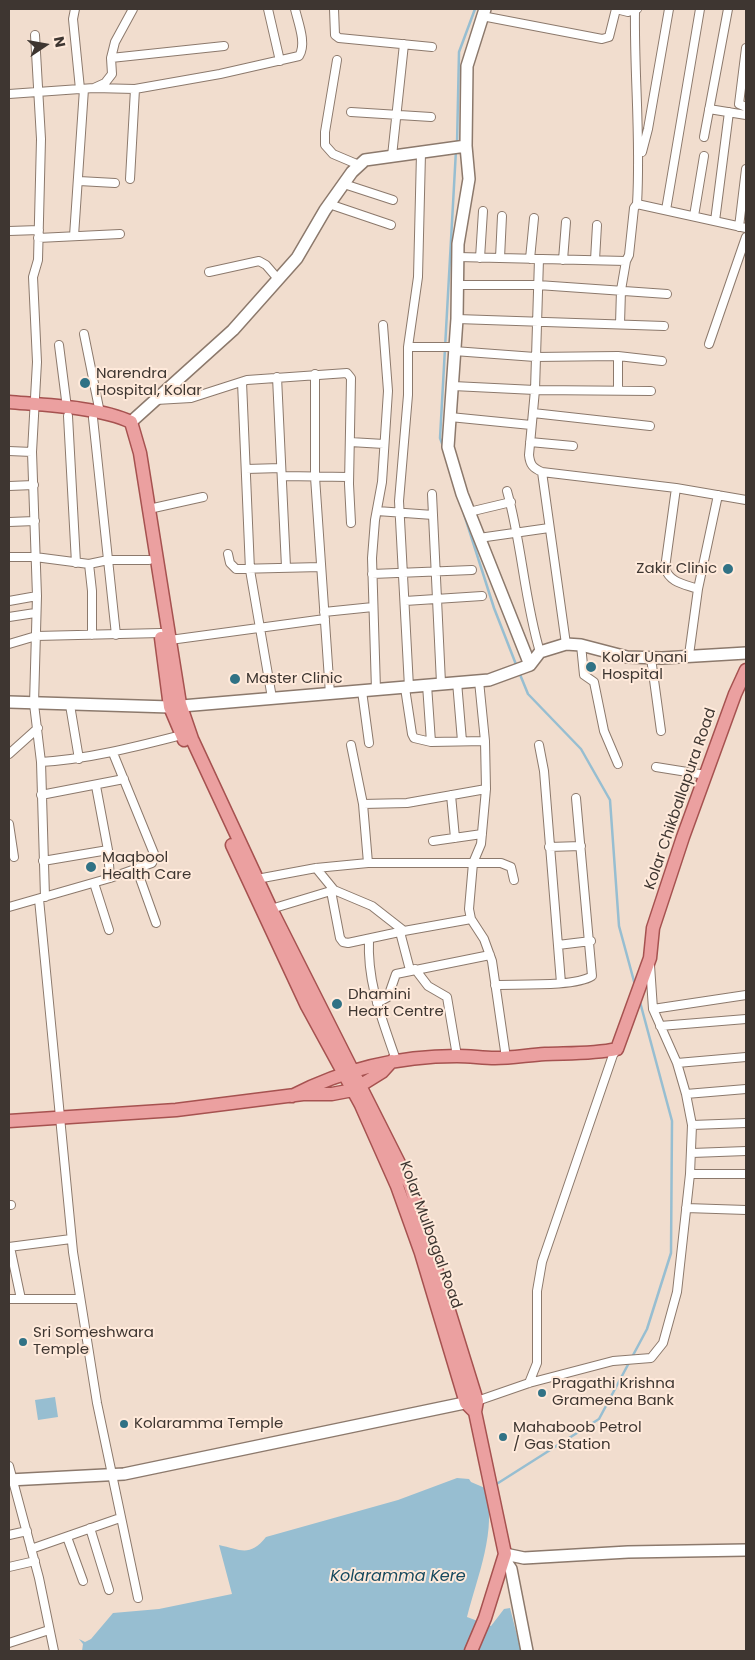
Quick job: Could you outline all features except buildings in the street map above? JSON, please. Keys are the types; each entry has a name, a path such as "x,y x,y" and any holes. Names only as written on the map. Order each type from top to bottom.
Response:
{"main road":[{"path":"9,402 34,409"},
{"path":"9,410 34,409 120,417 131,422 140,453 175,706 182,735 303,997 332,1053 347,1072"},
{"path":"96,416 115,421 127,433 133,450 149,560 165,636"},
{"name":"Kolar Chikballapura Road","path":"617,1049 648,962 653,940 653,928 735,694 746,670"},
{"path":"653,940 659,931 746,688"},
{"path":"175,706 347,1072"},
{"path":"292,1096 347,1072 394,1061 457,1056 506,1058 583,1054 617,1049"},
{"path":"326,1080 335,1067 332,1053"},
{"path":"332,1094 357,1087 382,1072 394,1061"},
{"name":"Kolar Mulbagal Road","path":"347,1072 410,1186 473,1405 488,1468 504,1556 485,1618 471,1651"},
{"path":"9,1121 176,1110 303,1094 340,1094 364,1101 382,1072"}],"street":[{"path":"74,236 79,181 82,89 73,19 75,9"},
{"path":"94,88 105,83 112,74 111,58 116,42 133,9"},
{"path":"268,9 280,60"},
{"path":"9,94 94,88 135,89 299,56 302,52 295,9"},
{"path":"334,9 335,35 339,38 432,47"},
{"path":"528,665 469,512 449,453 448,434 453,386 458,257 469,179 463,146 467,66 484,12 602,39 609,37 616,9 636,10 634,74 640,159 637,204 634,208 629,255 626,261 621,290 620,324"},
{"path":"640,159 648,129 669,9"},
{"path":"666,210 700,9"},
{"path":"704,137 728,9"},
{"path":"35,36 41,139 38,260 33,277 36,362 32,452 37,596 35,613 34,704 38,728 40,762 44,861 42,898 59,1117 71,1238 111,1476 138,1598"},
{"path":"392,156 404,44"},
{"path":"111,58 224,46"},
{"path":"746,48 739,104 746,107"},
{"path":"338,60 325,132 325,145 333,154 359,165"},
{"path":"130,180 135,89"},
{"path":"710,109 746,115"},
{"path":"351,112 431,117"},
{"path":"715,221 729,112"},
{"path":"131,422 234,330 297,258 329,204 365,160 463,146"},
{"path":"421,153 418,277 408,347 408,395 401,463 400,514 407,687 412,734 417,740 431,742 485,741"},
{"path":"694,216 704,156"},
{"path":"637,204 742,228 746,169"},
{"path":"79,181 115,184"},
{"path":"344,184 393,200"},
{"path":"329,204 391,225"},
{"path":"480,258 483,212"},
{"path":"500,258 502,216"},
{"path":"530,259 534,218"},
{"path":"563,260 566,222"},
{"path":"595,260 597,225"},
{"path":"9,231 38,230"},
{"path":"38,238 120,234"},
{"path":"709,344 746,236"},
{"path":"458,257 626,261"},
{"path":"539,259 533,413 530,442 530,462 534,469 542,472 676,488 746,500"},
{"path":"209,272 259,260 278,279"},
{"path":"457,285 538,285 667,294"},
{"path":"456,319 664,326"},
{"path":"376,690 372,574 373,540 382,482 388,391 383,325"},
{"path":"84,334 96,416 116,635"},
{"path":"59,345 68,412 76,562"},
{"path":"408,347 453,348 535,356 618,356 662,361"},
{"path":"618,356 618,389"},
{"path":"156,400 191,398 242,382 277,377 347,373 350,376 349,477 351,523"},
{"path":"315,374 316,478 330,694"},
{"path":"277,377 286,568"},
{"path":"242,382 250,570 272,698"},
{"path":"453,386 534,390 618,389 651,391"},
{"path":"533,413 650,426"},
{"path":"450,417 531,425"},
{"path":"350,442 384,444"},
{"path":"530,442 573,446"},
{"path":"9,451 32,452"},
{"path":"246,469 316,478 349,477"},
{"path":"542,472 566,644"},
{"path":"9,486 34,485"},
{"path":"676,488 665,568 668,576 673,581 698,589"},
{"path":"508,491 517,531 531,621 540,652"},
{"path":"432,494 441,683"},
{"path":"689,655 698,589 718,495"},
{"path":"149,509 203,497"},
{"path":"469,512 511,502"},
{"path":"377,511 434,515"},
{"path":"9,522 35,522"},
{"path":"480,538 517,531 549,528"},
{"path":"228,554 233,567 250,570 321,567"},
{"path":"9,557 35,557 89,564 108,560 149,560"},
{"path":"89,564 92,591 92,635"},
{"path":"372,574 472,570"},
{"path":"9,601 37,596"},
{"path":"405,601 482,596"},
{"path":"9,644 36,636 165,636 259,628 373,607"},
{"path":"9,617 35,613"},
{"path":"9,702 70,705 175,706 489,680 528,665 540,652 566,644 581,645 627,657 651,658 746,653"},
{"path":"581,645 584,676 594,682 604,731 618,764"},
{"path":"651,658 661,731"},
{"path":"479,681 485,741 486,789 481,844 474,863 470,896 470,919 484,939 490,955 506,1058"},
{"path":"456,682 462,741"},
{"path":"427,685 431,742"},
{"path":"362,691 369,743"},
{"path":"70,705 79,759"},
{"path":"9,754 38,728"},
{"path":"40,762 79,759 113,753 182,735"},
{"path":"351,745 363,804 368,864"},
{"path":"539,746 561,983"},
{"path":"9,907 137,870 152,863 156,856 113,753"},
{"path":"656,767 706,775"},
{"path":"41,796 124,779"},
{"path":"96,786 108,850 110,878"},
{"path":"363,804 407,803 486,789"},
{"path":"450,795 455,838"},
{"path":"495,985 561,983 588,979 592,976 576,798"},
{"path":"9,824 14,857"},
{"path":"433,841 482,834"},
{"path":"549,848 580,846"},
{"path":"44,861 108,850"},
{"path":"257,879 316,868 368,864 474,863 506,864 511,867 514,880"},
{"path":"316,868 332,891 340,938 343,942 348,943 470,919"},
{"path":"137,870 156,923"},
{"path":"94,883 109,930"},
{"path":"271,908 332,891 372,906 402,931 412,970 428,986 447,997 457,1056"},
{"path":"369,939 368,965 394,1061"},
{"path":"558,945 590,941"},
{"path":"377,1003 388,997 396,974 490,955"},
{"path":"11,1480 111,1476 473,1405 528,1383 614,1361 655,1356 663,1343 669,1327 677,1292 692,1153 692,1125 677,1063 653,1009 648,962"},
{"path":"653,1009 746,995"},
{"path":"660,1026 746,1019"},
{"path":"528,1383 537,1364 537,1291 542,1262 613,1055 617,1049"},
{"path":"677,1063 746,1057"},
{"path":"686,1094 746,1089"},
{"path":"692,1125 746,1124"},
{"path":"692,1153 746,1151"},
{"path":"690,1174 746,1174"},
{"path":"686,1208 746,1210"},
{"path":"21,1299 10,1247 71,1238"},
{"path":"9,1299 80,1299"},
{"path":"9,1466 11,1480 35,1562 54,1651"},
{"path":"31,1549 120,1518"},
{"path":"90,1528 109,1590"},
{"path":"9,1535 27,1531"},
{"path":"67,1536 83,1581"},
{"path":"504,1556 524,1558 628,1552 746,1550"},
{"path":"504,1556 511,1569 527,1651"},
{"path":"9,1567 35,1562"},
{"path":"9,1643 50,1630"}],"water":[{"path":"55,1397 58,1417 38,1420 35,1400"},
{"name":"Kolaramma Kere","path":"457,1478 469,1479 471,1482 485,1488 488,1504 489,1520 485,1553 467,1617 491,1626 504,1609 510,1608 521,1651 82,1651 83,1644 79,1639 85,1642 91,1639 113,1613 159,1609 232,1594 219,1545 239,1550 250,1550 266,1537 398,1500"}],"waterway":[{"path":"457,145 459,52 475,9"},
{"path":"443,446 440,438 456,150"},
{"path":"464,514 494,608 517,667"},
{"path":"519,672 528,694 581,749 610,800 619,926 635,985"},
{"path":"495,1485 599,1419 647,1329 671,1253 672,1121 640,1002"}],"place":[{"name":"Narendra Hospital, Kolar","path":"85,383"},
{"name":"Zakir Clinic","path":"728,569"},
{"name":"Kolar Unani Hospital","path":"591,667"},
{"name":"Master Clinic","path":"235,679"},
{"name":"Maqbool Health Care","path":"91,867"},
{"name":"Dhamini Heart Centre","path":"337,1004"},
{"name":"Sri Someshwara Temple","path":"23,1342"},
{"name":"Pragathi Krishna Grameena Bank","path":"542,1393"},
{"name":"Kolaramma Temple","path":"124,1424"},
{"name":"Mahaboob Petrol / Gas Station","path":"503,1437"}]}
